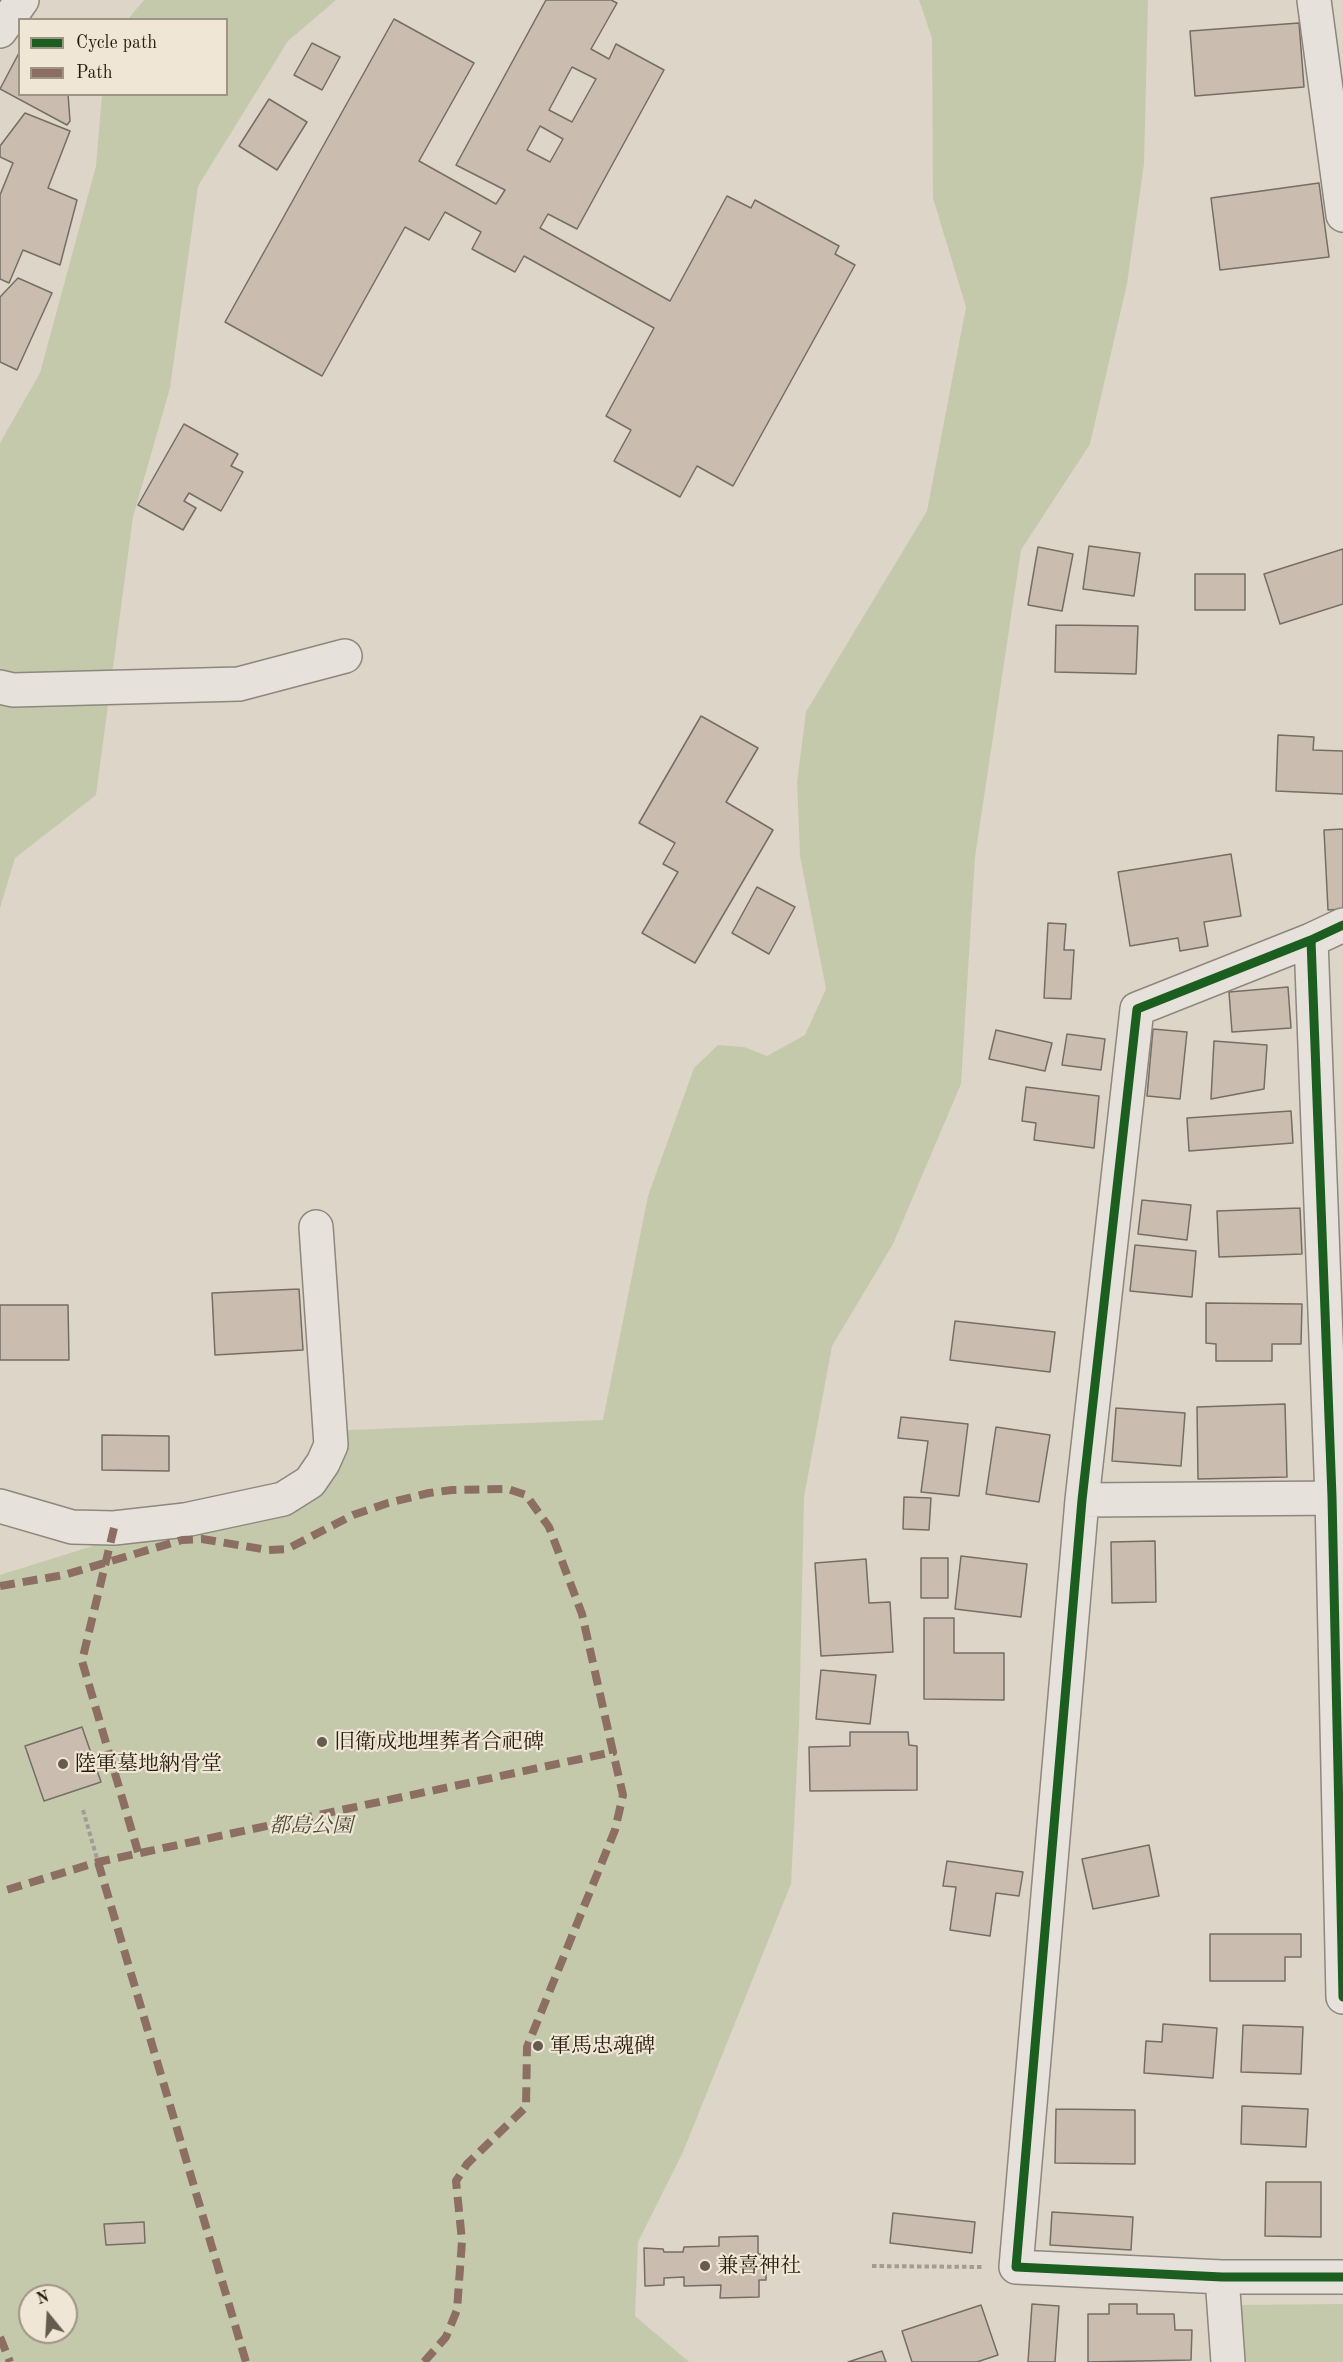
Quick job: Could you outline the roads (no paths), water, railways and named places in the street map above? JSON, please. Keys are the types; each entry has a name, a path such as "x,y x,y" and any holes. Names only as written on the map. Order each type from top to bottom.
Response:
{"street":[{"path":"0,31 21,0"},
{"path":"1314,0 1343,214"},
{"path":"0,687 13,690 239,684 345,656"},
{"path":"1343,925 1311,940 1137,1009 1082,1500 1016,2267 1222,2277 1343,2277"},
{"path":"1311,940 1338,1497 1343,1997"},
{"path":"0,1506 72,1527 114,1528 184,1520 283,1499 310,1482 331,1444 316,1227"},
{"path":"1082,1500 1338,1497"},
{"path":"1222,2277 1228,2362"}],"place":[{"name":"旧衛成地埋葬者合祀碑","path":"322,1742"},
{"name":"陸軍墓地納骨堂","path":"63,1764"},
{"name":"軍馬忠魂碑","path":"538,2046"},
{"name":"兼喜神社","path":"705,2266"}],"park label":[{"name":"都島公園","path":"311,1826"}]}
